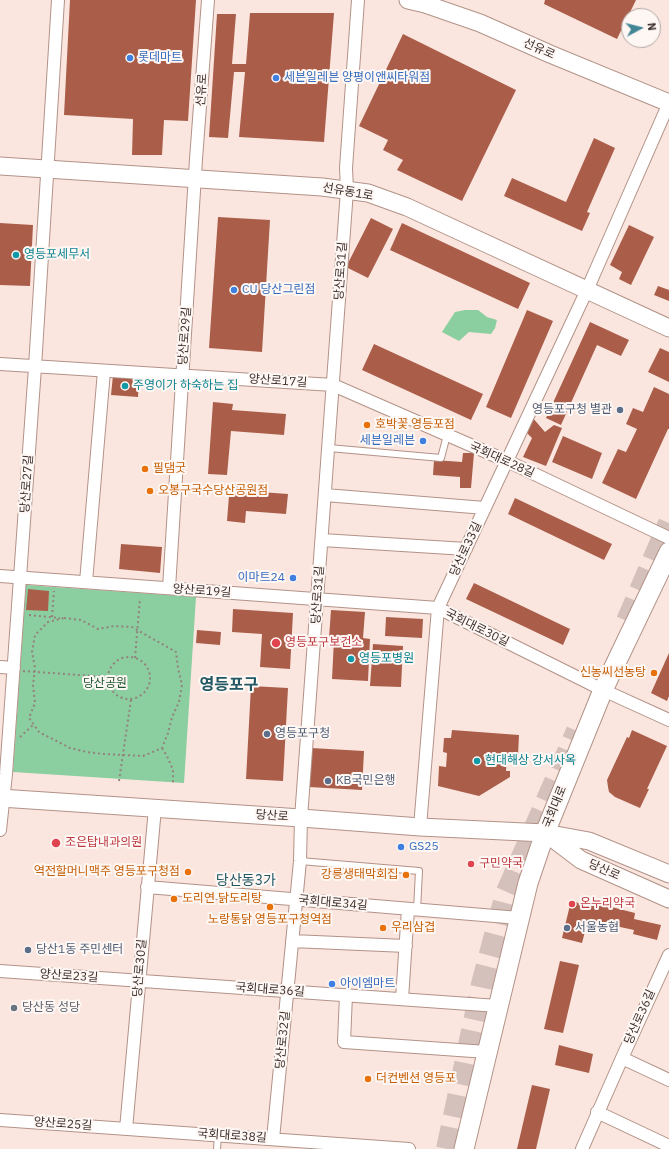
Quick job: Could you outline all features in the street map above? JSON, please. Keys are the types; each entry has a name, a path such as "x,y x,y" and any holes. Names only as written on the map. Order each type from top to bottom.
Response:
{"main road":[{"name":"선유로","path":"408,0 425,4 480,24 669,103"},
{"name":"선유동1로","path":"0,166 322,187 368,193 407,207 669,328"},
{"name":"국회대로","path":"464,1149 519,918 528,883 545,833 603,690 669,552"},
{"name":"당산로","path":"2,798 420,827 545,833 589,841 669,874"},
{"name":"당산로","path":"545,833 580,860 669,899"}],"street":[{"path":"48,170 58,0"},
{"name":"선유로","path":"195,179 208,0"},
{"path":"347,190 346,168 358,0"},
{"name":"선유로","path":"587,290 669,103"},
{"name":"당산로27길","path":"0,830 14,669 36,367 48,170"},
{"name":"당산로29길","path":"169,588 195,179"},
{"name":"당산로31길","path":"301,818 347,190"},
{"name":"당산로33길","path":"420,827 438,608 587,290"},
{"name":"양산로17길","path":"0,364 333,385"},
{"path":"86,582 104,371"},
{"name":"국회대로28길","path":"333,385 507,461 669,538"},
{"path":"325,495 485,508"},
{"path":"322,540 466,549"},
{"name":"양산로19길","path":"0,576 318,599"},
{"name":"국회대로30길","path":"318,599 438,608 603,690 669,720"},
{"path":"0,666 14,669"},
{"name":"당산로30길","path":"126,1128 155,808"},
{"name":"당산로32길","path":"273,1139 300,861 301,818"},
{"name":"국회대로34길","path":"147,887 519,918"},
{"path":"402,999 406,946 413,909"},
{"path":"292,941 406,946"},
{"name":"당산로36길","path":"582,1149 669,955"},
{"name":"양산로23길","path":"0,971 139,980"},
{"name":"국회대로36길","path":"139,980 498,1006"},
{"path":"346,995 344,1042 487,1052"},
{"name":"당산로36길","path":"622,1058 669,1080"},
{"path":"598,1112 669,1146"},
{"name":"양산로25길","path":"0,1120 126,1128"},
{"name":"국회대로38길","path":"126,1128 409,1149"}],"lane":[{"path":"329,448 441,458 447,435"},
{"path":"300,861 419,872 413,909"},
{"path":"217,1149 218,1135"}],"path":[{"path":"52,617 55,580"},
{"path":"135,658 142,586"},
{"path":"18,614 64,618 82,620 98,629 114,626 132,626 176,652 182,685 179,702 172,717 162,748 144,756 87,752 70,748 39,732 29,718 35,702 33,685 35,668 32,652 35,635 48,622 62,618"},
{"path":"128,657 135,658 140,660 148,669 150,680 146,692 142,696 130,700 119,697 114,693 108,676 117,661 128,657"},
{"path":"14,669 35,672 108,676"},
{"path":"119,781 130,700"},
{"path":"162,748 173,770 174,785"}],"green space":[{"path":"478,310 487,317 497,320 495,328 491,334 469,332 459,341 442,332 455,312"},
{"name":"당산공원","path":"26,585 196,597 184,783 13,772"}],"building":[{"name":"롯데마트","path":"70,0 196,0 188,121 164,120 162,155 132,155 133,119 64,115"},
{"path":"545,0 636,0 632,8 621,8 621,31 617,39 544,4"},
{"path":"250,13 334,13 324,142 239,137 245,72 234,72 228,138 209,137 217,14 236,14 232,64 246,64"},
{"path":"403,34 516,90 462,201 397,170 403,160 383,150 388,140 359,126"},
{"path":"594,138 615,148 587,212 590,213 582,231 504,196 512,178 566,202"},
{"path":"218,217 270,220 262,352 209,348"},
{"path":"371,218 393,229 368,278 346,267"},
{"name":"영등포세무서","path":"0,223 33,225 30,286 0,285"},
{"path":"402,223 530,283 518,309 390,250"},
{"path":"629,225 654,237 631,285 619,279 622,272 610,265"},
{"path":"658,286 669,290 669,301 654,295"},
{"path":"527,310 553,321 511,418 486,407"},
{"path":"590,322 629,340 621,356 597,345 561,425 546,418"},
{"path":"374,344 483,394 471,420 362,370"},
{"path":"660,348 669,352 669,382 648,372"},
{"name":"주영이가 하숙하는 집","path":"113,375 139,377 138,397 111,395"},
{"path":"654,387 669,394 669,429 636,499 602,483 618,449 626,452 637,429 626,424 633,408 643,412"},
{"path":"213,402 233,404 232,410 286,414 284,435 231,431 227,475 208,474"},
{"path":"532,417 545,432 554,425 562,428 546,466 523,457 532,438 525,431"},
{"path":"563,436 602,453 592,479 552,462"},
{"path":"463,453 474,453 471,488 460,488 460,477 433,475 434,460 462,462"},
{"path":"230,483 248,484 247,491 288,494 286,514 246,511 245,523 227,521"},
{"path":"515,498 612,544 604,560 508,514"},
{"path":"121,544 162,547 160,573 119,569"},
{"path":"474,583 570,629 563,645 466,599"},
{"path":"28,589 49,591 48,611 26,610"},
{"path":"233,609 293,613 290,669 260,667 262,634 232,632"},
{"name":"영등포병원","path":"331,610 365,612 363,638 370,639 368,681 332,679 334,639 329,638"},
{"path":"386,617 423,619 422,638 385,636"},
{"path":"197,630 221,632 220,645 196,643"},
{"path":"373,644 403,646 401,687 370,686"},
{"path":"669,653 669,696 667,701 651,693"},
{"name":"영등포구청","path":"251,686 288,688 283,781 246,779"},
{"name":"현대해상 강서사옥","path":"452,730 519,735 518,756 507,756 506,771 510,771 510,777 479,796 438,786 439,766 446,767 447,753 443,752 444,738 451,738"},
{"path":"632,730 667,746 640,808 615,797 609,792 607,780 627,737 629,738"},
{"path":"311,748 364,751 362,790 309,787"},
{"path":"571,901 591,906 592,902 635,913 634,919 661,925 657,940 633,934 634,930 592,921 591,925 587,924 582,943 562,938"},
{"path":"560,961 579,965 563,1033 544,1029"},
{"path":"559,1045 593,1054 589,1073 555,1065"},
{"path":"532,1085 550,1089 536,1149 517,1149"}],"tunnel":[{"path":"627,621 669,523"},
{"path":"447,1149 482,984 506,894 577,731"}],"place":[{"name":"롯데마트","path":"130,58"},
{"name":"세븐일레븐 양평이앤씨타워점","path":"276,78"},
{"name":"영등포세무서","path":"16,255"},
{"name":"CU 당산그린점","path":"234,290"},
{"name":"주영이가 하숙하는 집","path":"125,386"},
{"name":"영등포구청 별관","path":"620,410"},
{"name":"호박꽃 영등포점","path":"367,425"},
{"name":"세븐일레븐","path":"423,441"},
{"name":"필댐굿","path":"145,469"},
{"name":"오봉구국수당산공원점","path":"150,491"},
{"name":"이마트24","path":"293,578"},
{"name":"영등포구보건소","path":"276,643"},
{"name":"영등포병원","path":"351,659"},
{"name":"신농씨선농탕","path":"654,673"},
{"name":"영등포구청","path":"267,734"},
{"name":"현대해상 강서사옥","path":"477,761"},
{"name":"KB국민은행","path":"328,781"},
{"name":"조은탑내과의원","path":"56,843"},
{"name":"GS25","path":"401,847"},
{"name":"구민약국","path":"471,864"},
{"name":"역전할머니맥주 영등포구청점","path":"188,872"},
{"name":"강릉생태막회집","path":"406,875"},
{"name":"도리연 닭도리탕","path":"174,899"},
{"name":"온누리약국","path":"572,904"},
{"name":"노랑통닭 영등포구청역점","path":"270,907"},
{"name":"우리삼겹","path":"383,928"},
{"name":"서울농협","path":"567,928"},
{"name":"당산1동 주민센터","path":"28,950"},
{"name":"아이엠마트","path":"332,984"},
{"name":"당산동 성당","path":"14,1008"},
{"name":"더컨벤션 영등포","path":"368,1079"}],"district":[{"name":"영등포구","path":"229,685"},
{"name":"당산동3가","path":"246,881"}]}
